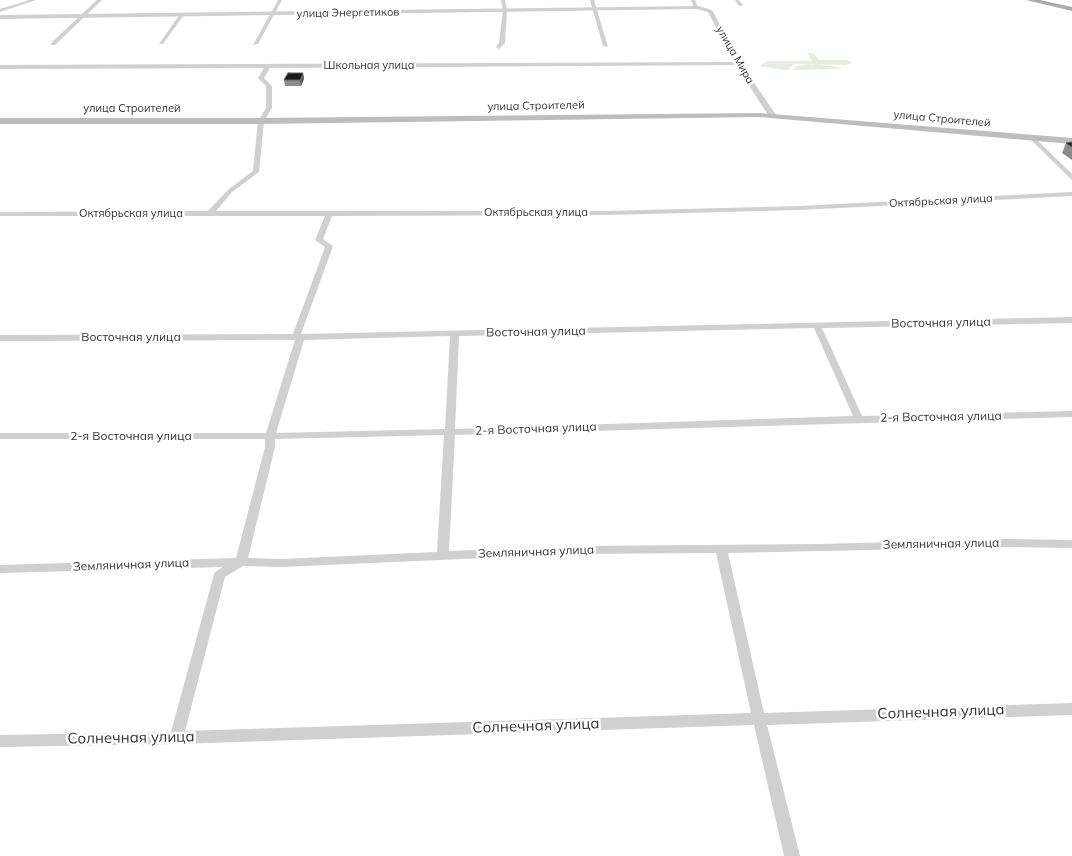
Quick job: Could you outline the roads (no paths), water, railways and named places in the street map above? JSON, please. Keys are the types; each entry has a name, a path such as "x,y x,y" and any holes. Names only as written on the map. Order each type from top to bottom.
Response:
{"main road":[{"path":"1030,0 1072,7"},
{"path":"1044,0 1072,7"},
{"name":"улица Строителей","path":"0,121 121,119 261,121 664,115 774,116 1072,141"}],"street":[{"path":"0,11 34,0"},
{"path":"53,44 100,0"},
{"path":"255,44 280,0"},
{"path":"499,47 502,42 505,10 503,0"},
{"path":"592,0 606,46"},
{"path":"693,0 696,7"},
{"path":"737,0 741,6"},
{"name":"улица Энергетиков","path":"0,17 696,7"},
{"name":"улица Мира","path":"696,7 710,11 738,64 774,116"},
{"path":"161,43 182,15"},
{"name":"Школьная улица","path":"0,67 738,64"},
{"path":"210,214 230,191 256,172 261,121 269,108 269,86 261,78 268,66"},
{"path":"1031,137 1072,178"},
{"name":"Октябрьская улица","path":"0,214 636,212 800,208 1072,194"},
{"path":"176,738 220,574 241,562 270,447 270,436 298,337 329,246 319,240 328,214"},
{"name":"Восточная улица","path":"0,338 298,337 1072,320"},
{"path":"817,326 859,418"},
{"path":"443,556 455,334"},
{"name":"2-я Восточная улица","path":"0,436 270,436 859,418 1072,414"},
{"name":"Земляничная улица","path":"0,569 241,562 281,563 576,550 999,543 1072,544"},
{"path":"721,549 792,856"},
{"name":"Солнечная улица","path":"0,741 176,738 1072,709"}]}
